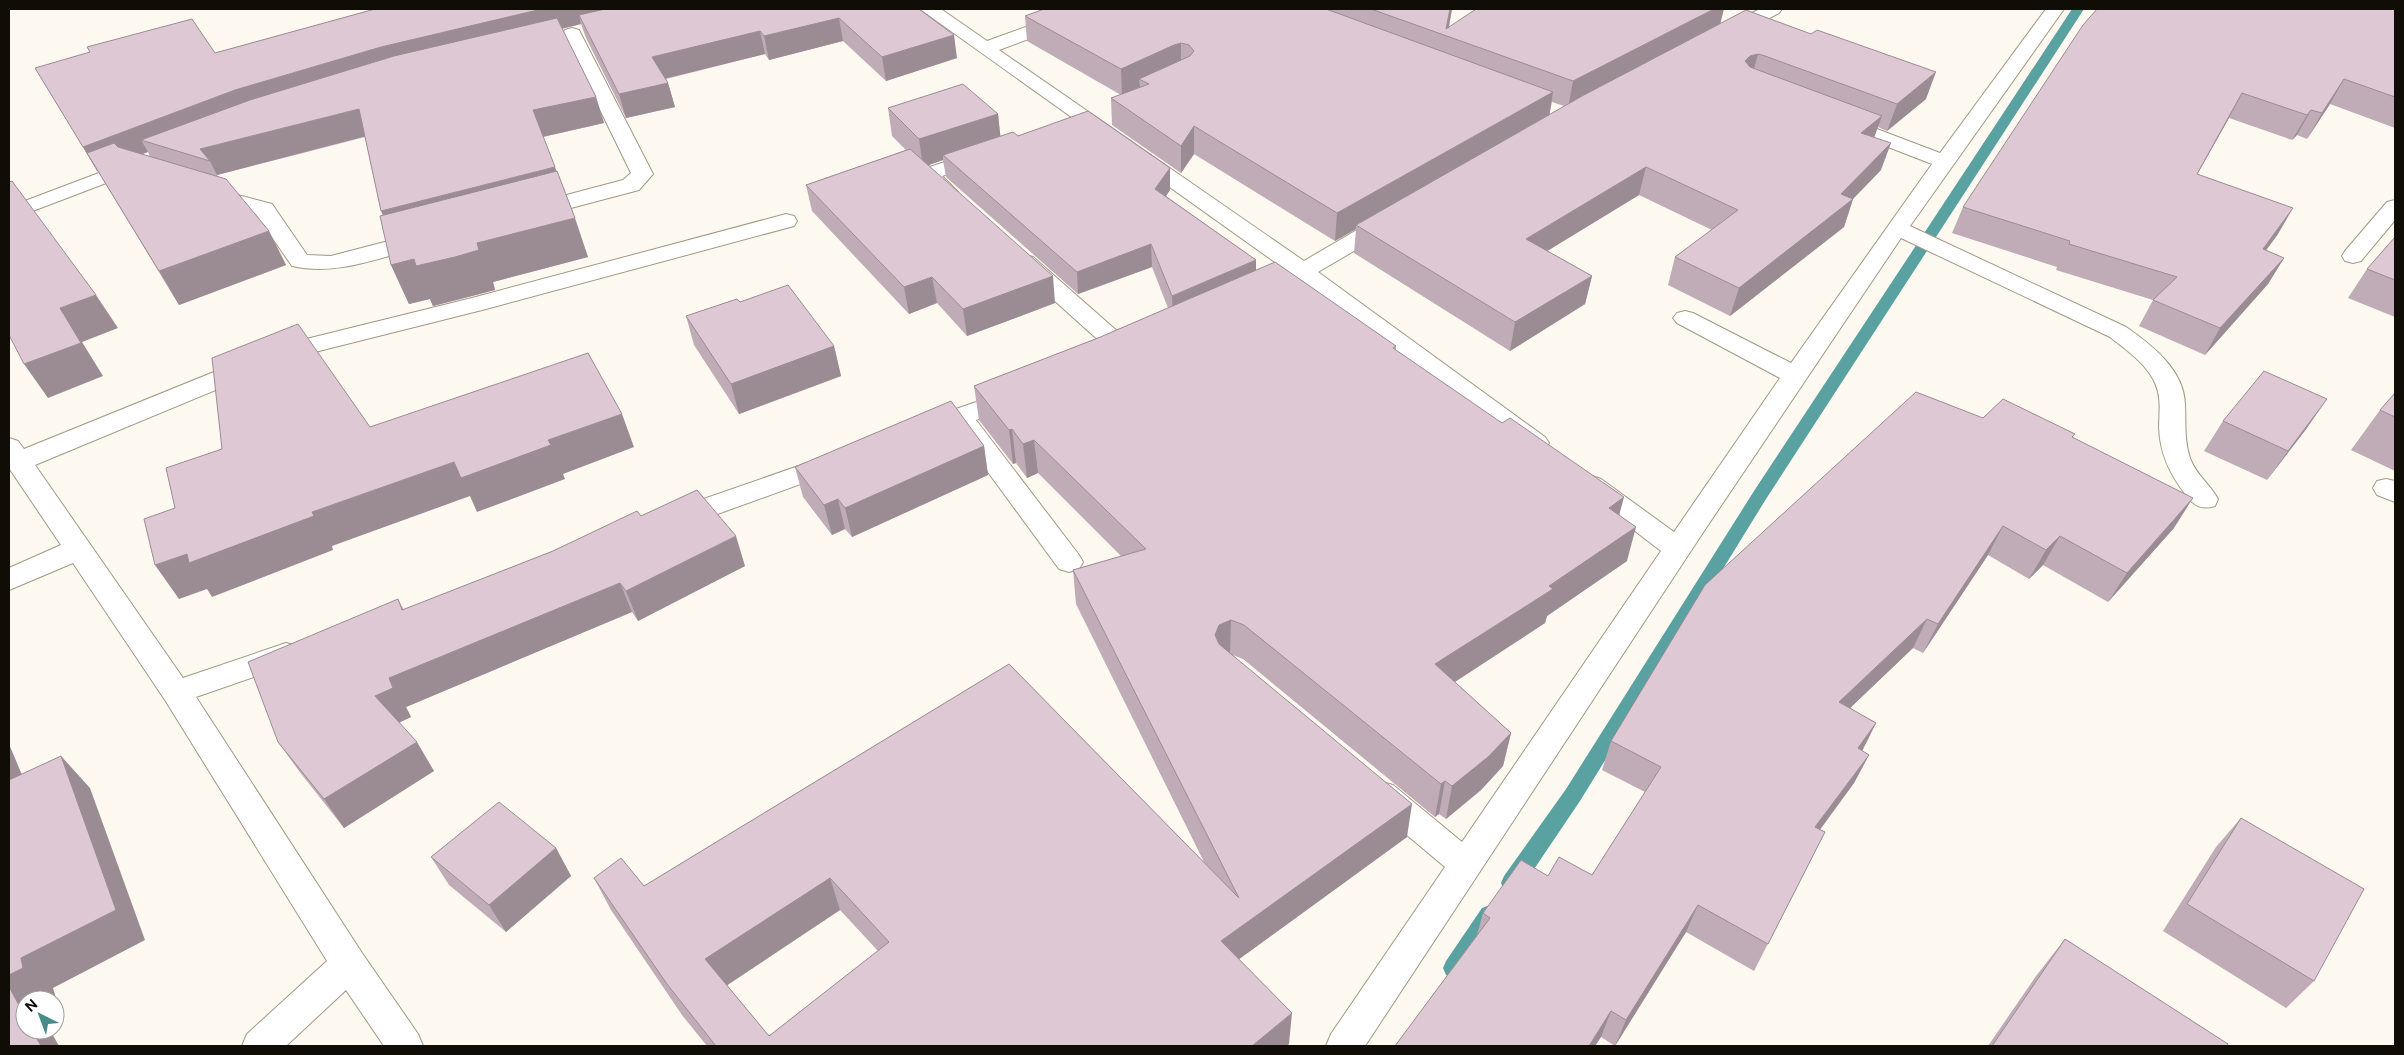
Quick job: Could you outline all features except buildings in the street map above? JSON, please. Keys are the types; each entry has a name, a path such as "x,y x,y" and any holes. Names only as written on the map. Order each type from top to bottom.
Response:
{"street":[{"path":"929,9 1303,271 1550,454"},
{"path":"986,48 1092,9"},
{"path":"1705,45 1773,9"},
{"path":"1344,1046 1678,549 1897,228 1943,161 2055,9"},
{"path":"509,217 631,185 642,174 572,34"},
{"path":"1824,116 1943,161"},
{"path":"963,207 926,174 992,152"},
{"path":"9,214 149,167"},
{"path":"190,188 264,209 300,261 331,263 444,234"},
{"path":"2353,256 2395,207"},
{"path":"1241,299 1303,271 1406,211"},
{"path":"405,1046 349,964 176,692 14,455 287,351 478,304 786,221"},
{"path":"1897,228 2118,332 2144,351 2164,375 2172,394 2172,432 2178,458 2187,482 2205,499"},
{"path":"1007,246 1134,347 1098,363"},
{"path":"1685,318 1796,376"},
{"path":"905,436 1034,389"},
{"path":"960,416 1069,562"},
{"path":"655,526 850,457"},
{"path":"1574,472 1678,549"},
{"path":"9,580 78,549"},
{"path":"176,692 308,647"},
{"path":"1360,776 1466,865"},
{"path":"260,1046 349,964"}],"waterway":[{"path":"1512,883 1573,795 1760,495 2078,9"},
{"path":"1454,968 1490,915"}]}
